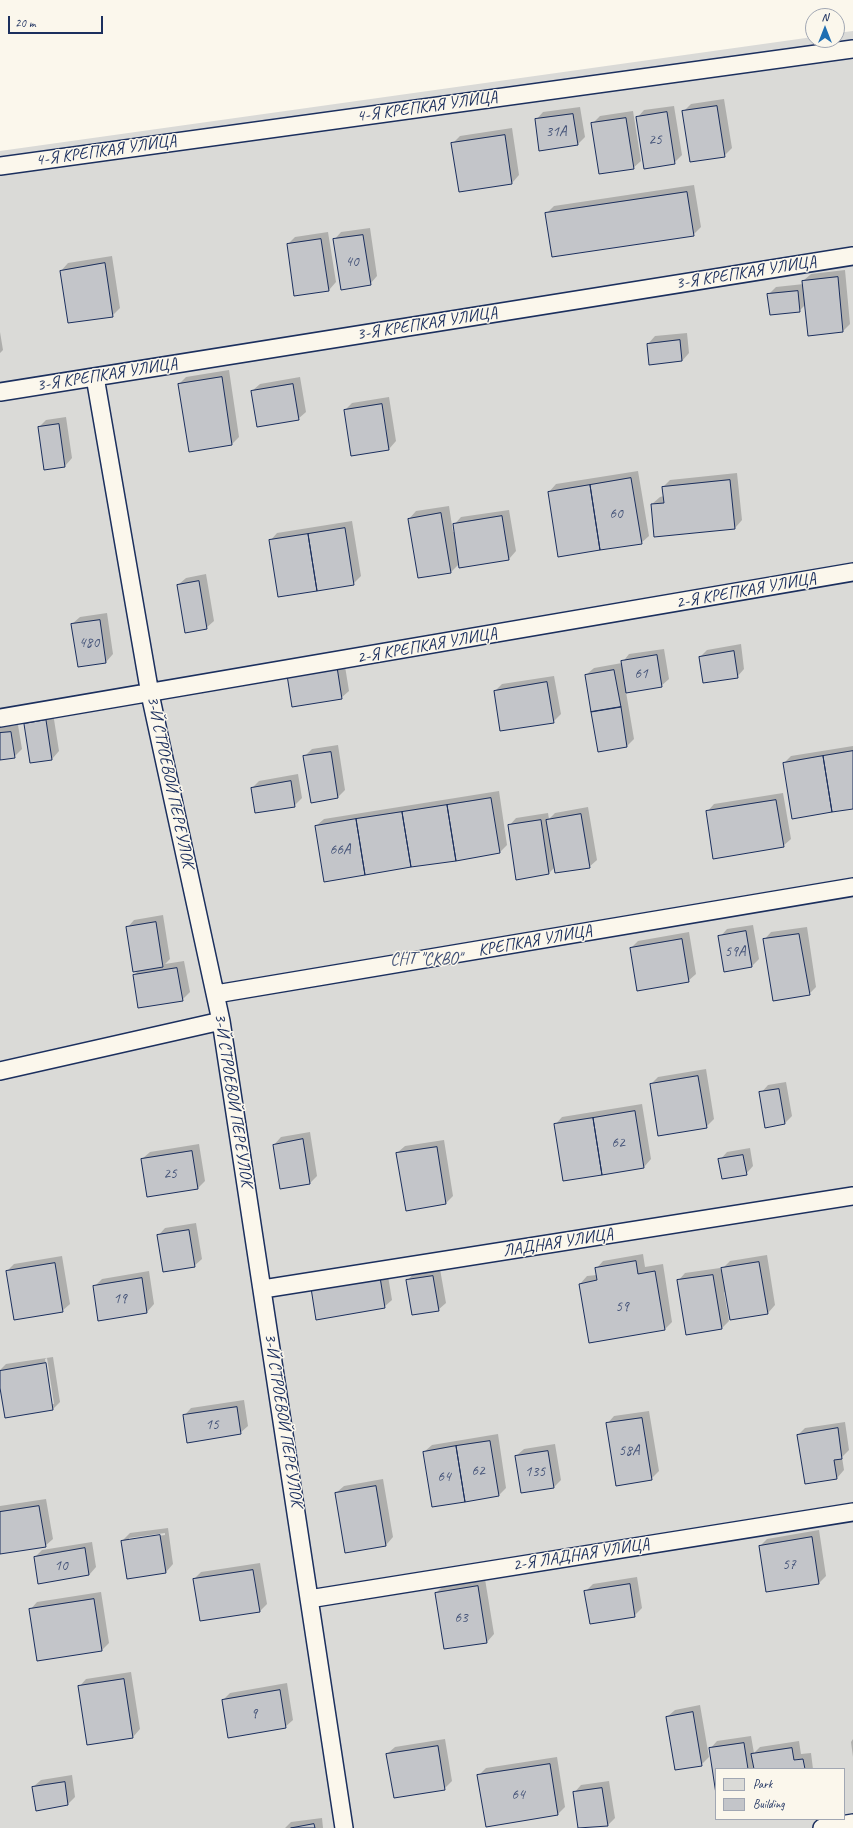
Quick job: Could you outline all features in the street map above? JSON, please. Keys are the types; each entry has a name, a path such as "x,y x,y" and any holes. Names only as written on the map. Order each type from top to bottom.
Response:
{"lane":[{"name":"4-Я КРЕПКАЯ УЛИЦА","path":"0,166 853,49"},
{"name":"3-Я КРЕПКАЯ УЛИЦА","path":"0,392 853,256"},
{"name":"3-Й СТРОЕВОЙ ПЕРЕУЛОК","path":"94,377 150,694 221,1021 344,1828"},
{"name":"2-Я КРЕПКАЯ УЛИЦА","path":"0,718 150,694 853,572"},
{"name":"КРЕПКАЯ УЛИЦА","path":"216,994 853,887"},
{"path":"0,1071 221,1021"},
{"name":"ЛАДНАЯ УЛИЦА","path":"263,1289 853,1196"},
{"name":"2-Я ЛАДНАЯ УЛИЦА","path":"309,1599 853,1512"},
{"path":"822,1828 853,1823"}],"green space":[{"name":"СНТ \"СКВО\"","path":"853,31 853,1828 0,1828 0,151 805,38 805,48 845,48 845,32"}],"building":[{"path":"717,106 725,157 690,162 682,111"},
{"path":"667,112 675,164 644,169 636,117"},
{"path":"573,114 578,145 539,151 535,119"},
{"path":"626,118 634,169 599,174 591,123"},
{"path":"505,135 512,184 459,192 451,143"},
{"path":"687,192 694,236 552,257 545,213"},
{"path":"363,235 371,285 341,290 333,239"},
{"path":"321,239 329,291 294,296 287,244"},
{"path":"105,263 113,317 68,323 60,271"},
{"path":"838,277 843,332 808,336 802,281"},
{"path":"798,291 800,312 770,315 767,294"},
{"path":"680,340 682,361 649,365 647,344"},
{"path":"222,377 232,445 189,452 178,384"},
{"path":"293,384 299,420 257,427 251,391"},
{"path":"382,404 389,450 351,456 344,410"},
{"path":"59,424 65,467 44,470 38,427"},
{"path":"631,478 642,544 600,550 590,485"},
{"path":"730,480 735,529 654,537 651,504 664,503 662,487"},
{"path":"590,485 600,550 558,557 548,492"},
{"path":"441,513 451,573 418,578 408,519"},
{"path":"502,516 509,560 459,568 453,524"},
{"path":"345,528 354,585 317,591 308,534"},
{"path":"308,534 317,591 278,597 269,540"},
{"path":"199,581 207,629 185,633 177,585"},
{"path":"100,620 106,663 78,667 71,624"},
{"path":"734,651 738,678 703,683 699,657"},
{"path":"657,655 662,687 626,693 621,661"},
{"path":"337,667 342,699 292,707 287,675"},
{"path":"614,670 621,707 591,712 585,675"},
{"path":"547,682 554,723 500,731 494,691"},
{"path":"621,707 627,747 598,752 591,712"},
{"path":"46,720 52,760 30,763 24,724"},
{"path":"11,732 15,758 0,760 0,733"},
{"path":"853,751 853,809 832,812 823,756"},
{"path":"331,752 338,798 311,803 303,756"},
{"path":"823,756 832,812 792,819 783,763"},
{"path":"291,781 295,807 255,813 251,788"},
{"path":"491,798 500,853 456,861 447,805"},
{"path":"776,800 784,847 713,859 706,811"},
{"path":"447,805 456,861 411,867 402,812"},
{"path":"402,812 411,867 365,875 356,819"},
{"path":"581,814 590,868 555,873 546,820"},
{"path":"356,819 365,875 324,882 315,826"},
{"path":"541,820 549,874 516,880 508,825"},
{"path":"156,922 163,967 133,972 126,927"},
{"path":"746,931 752,967 724,972 718,936"},
{"path":"799,934 810,995 773,1001 763,939"},
{"path":"682,939 689,982 637,991 630,948"},
{"path":"177,968 183,1001 138,1008 133,975"},
{"path":"698,1076 707,1128 658,1136 650,1084"},
{"path":"779,1089 785,1124 765,1128 759,1092"},
{"path":"635,1111 644,1168 602,1175 593,1118"},
{"path":"593,1118 602,1175 563,1181 554,1124"},
{"path":"303,1139 310,1184 280,1189 273,1145"},
{"path":"437,1147 446,1204 406,1211 396,1153"},
{"path":"192,1151 198,1189 147,1197 141,1159"},
{"path":"743,1155 747,1175 722,1179 718,1159"},
{"path":"189,1230 195,1267 163,1272 157,1235"},
{"path":"636,1261 638,1274 655,1271 665,1330 589,1343 579,1284 597,1280 595,1268"},
{"path":"759,1262 768,1314 730,1320 721,1268"},
{"path":"55,1263 63,1312 14,1320 6,1271"},
{"path":"713,1275 722,1329 686,1335 677,1280"},
{"path":"433,1276 439,1311 412,1315 406,1280"},
{"path":"380,1277 385,1308 316,1320 311,1288"},
{"path":"142,1278 147,1313 98,1321 93,1286"},
{"path":"46,1363 53,1410 5,1418 0,1388 0,1371"},
{"path":"237,1407 241,1434 187,1443 183,1415"},
{"path":"642,1418 652,1480 616,1486 606,1423"},
{"path":"838,1428 842,1459 834,1460 837,1479 805,1484 797,1435"},
{"path":"490,1441 499,1496 465,1502 456,1446"},
{"path":"456,1446 465,1502 432,1507 423,1452"},
{"path":"548,1451 554,1488 521,1493 515,1456"},
{"path":"376,1486 386,1546 345,1553 335,1493"},
{"path":"39,1506 46,1547 0,1554 0,1512"},
{"path":"160,1535 166,1573 127,1579 121,1541"},
{"path":"812,1537 819,1584 766,1592 759,1546"},
{"path":"85,1548 89,1575 38,1584 34,1557"},
{"path":"253,1570 260,1612 200,1621 193,1579"},
{"path":"630,1584 635,1617 590,1624 584,1591"},
{"path":"478,1586 487,1643 444,1649 435,1593"},
{"path":"94,1599 102,1651 37,1661 29,1609"},
{"path":"124,1679 133,1738 87,1745 78,1686"},
{"path":"280,1690 286,1728 228,1738 222,1700"},
{"path":"693,1712 702,1766 675,1770 666,1717"},
{"path":"744,1743 748,1768 715,1768 715,1787 709,1748"},
{"path":"438,1746 445,1790 394,1798 386,1754"},
{"path":"792,1748 794,1760 803,1759 805,1768 754,1768 751,1754"},
{"path":"550,1764 558,1815 486,1827 477,1775"},
{"path":"65,1782 68,1805 36,1811 32,1787"},
{"path":"602,1788 608,1826 578,1828 573,1792"},
{"path":"314,1824 315,1828 291,1828"}]}
